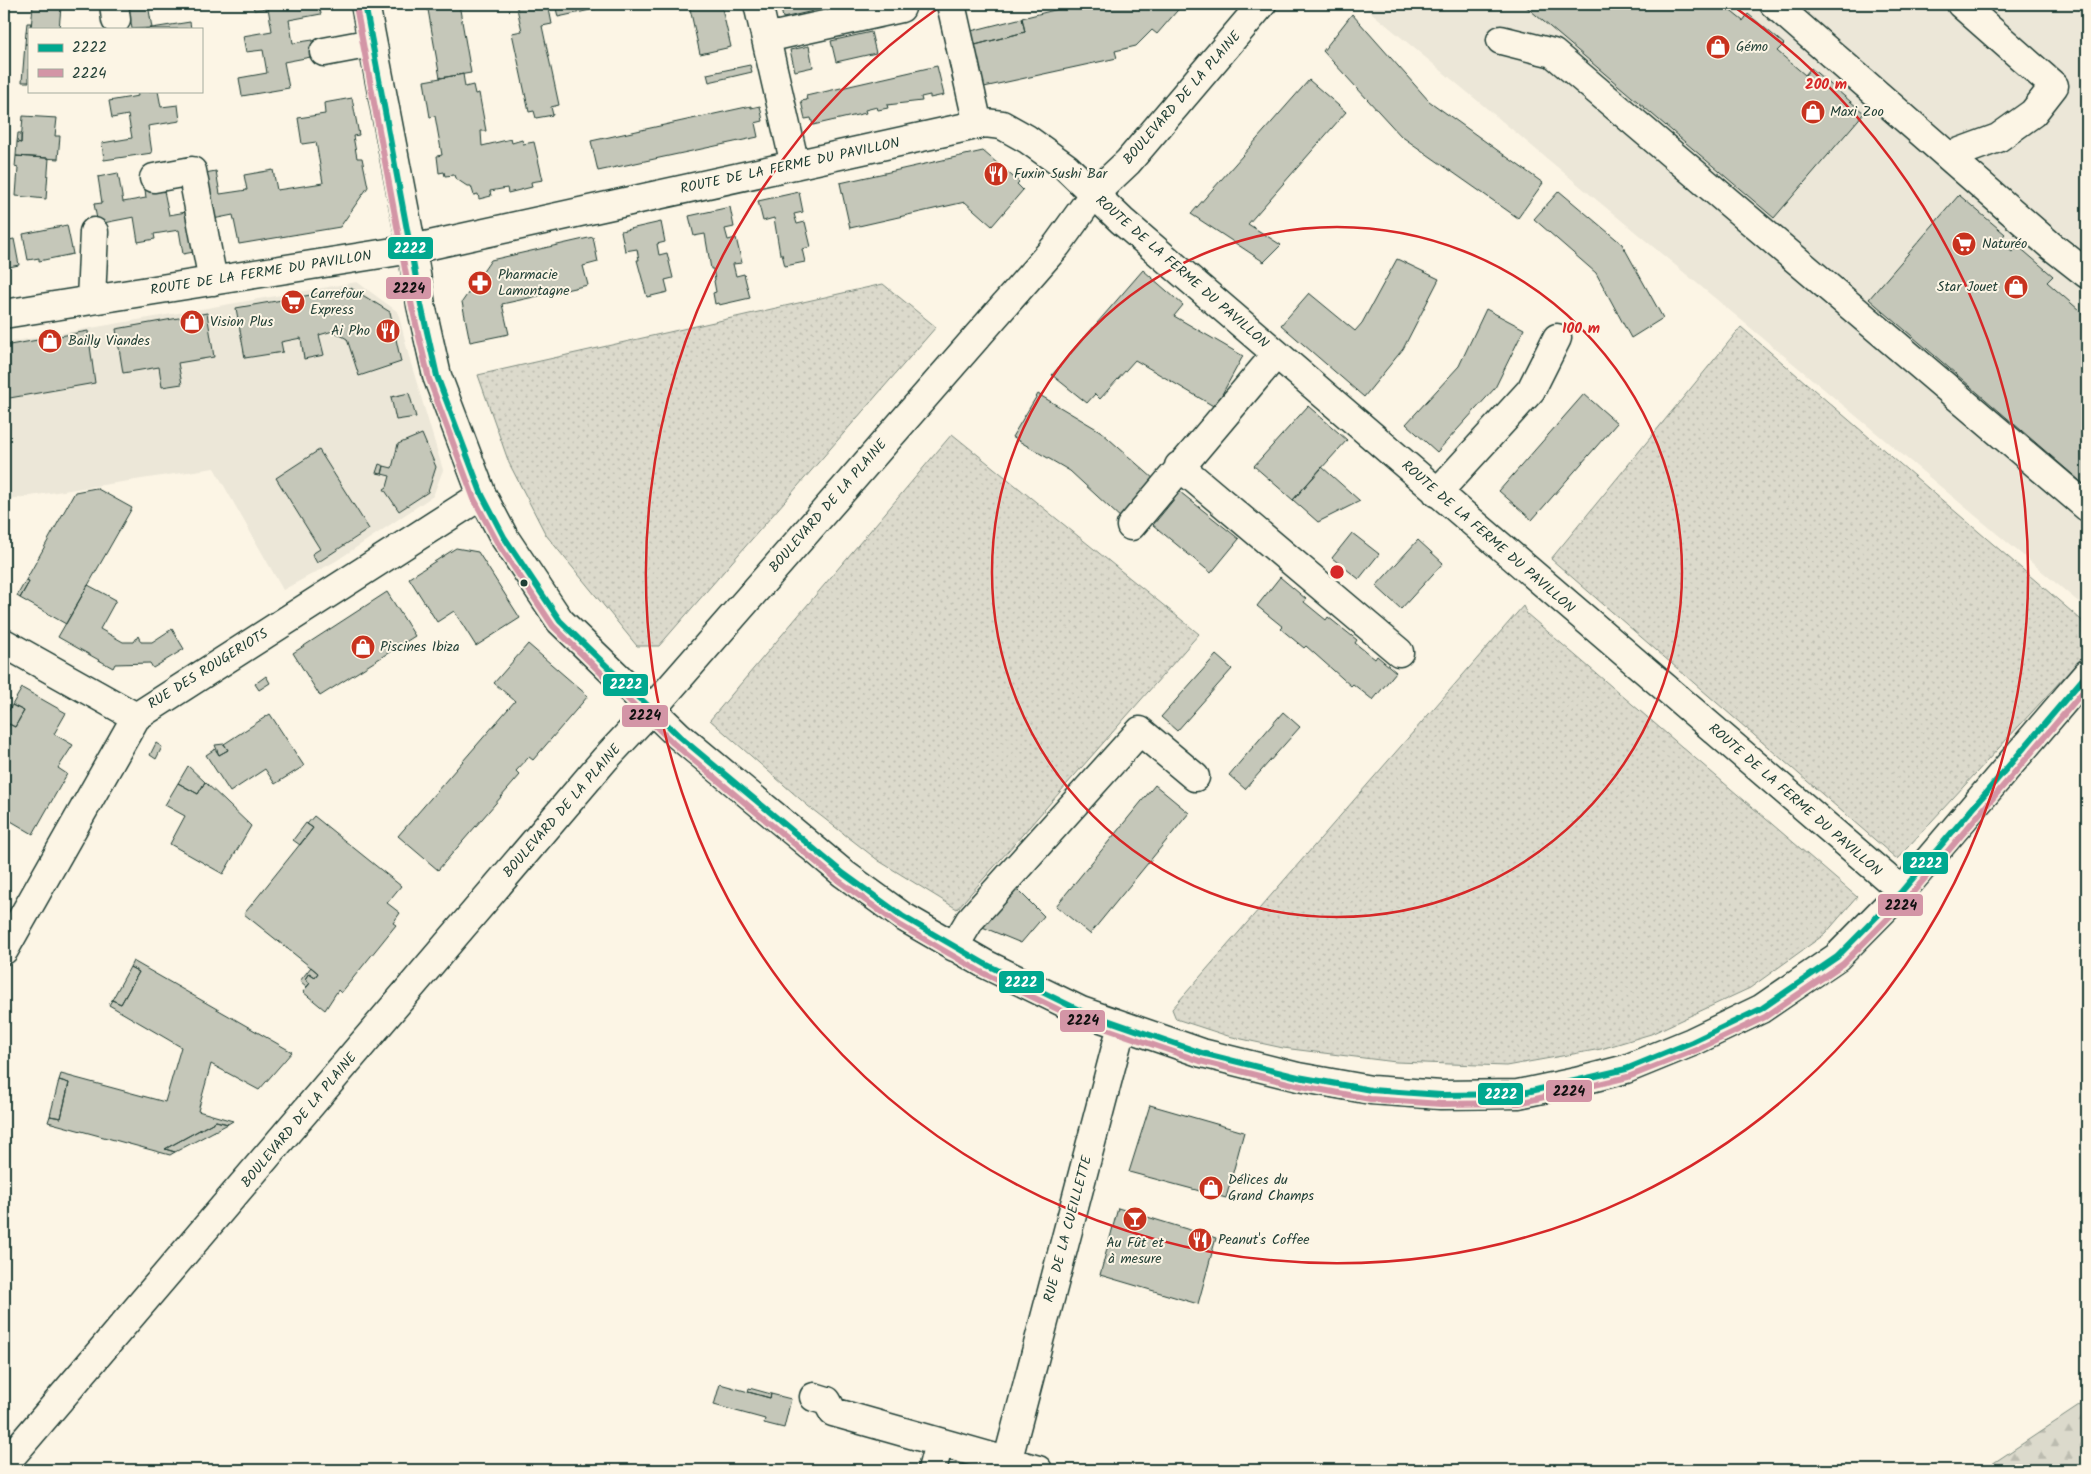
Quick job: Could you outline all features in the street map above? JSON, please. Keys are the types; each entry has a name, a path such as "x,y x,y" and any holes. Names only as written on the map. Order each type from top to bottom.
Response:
{"street":[{"path":"365,4 412,249 420,306 437,376 482,495 504,537 560,621 651,710 844,874 902,916 954,947 1081,1011 1202,1053 1298,1077 1361,1088 1441,1095 1518,1094 1626,1069 1692,1042 1761,1009 1837,957 1902,891 2087,674"},
{"path":"758,4 795,165"},
{"path":"951,4 978,125"},
{"name":"BOULEVARD DE LA PLAINE","path":"4,1465 605,759 651,710 1052,250 1094,195 1128,162 1262,4"},
{"path":"1774,4 2050,245 2087,274"},
{"path":"1949,156 1998,138 2032,113 2054,86 1961,4"},
{"path":"766,38 901,8"},
{"path":"1501,40 1553,53 2087,507"},
{"path":"324,52 372,44"},
{"name":"ROUTE DE LA FERME DU PAVILLON","path":"4,314 412,249 978,125 1002,124 1066,167 1094,195 1276,354 1902,891"},
{"path":"154,178 192,171 213,280"},
{"path":"91,300 94,232"},
{"path":"1437,493 1531,390 1557,338"},
{"path":"1132,526 1179,466 1276,354"},
{"path":"1179,466 1399,652"},
{"name":"RUE DES ROUGERIOTS","path":"4,950 136,717 143,710 482,495"},
{"path":"4,643 136,717"},
{"path":"954,947 970,920 1140,731 1195,776"},
{"name":"RUE DE LA CUEILLETTE","path":"1006,1466 1118,1040 1126,1027"},
{"path":"814,1397 827,1401 832,1412 939,1443 1006,1466 1038,1470"},
{"path":"932,1470 939,1443"}],"shaded area":[{"path":"1361,4 2087,4 2087,609 1740,319"},
{"path":"357,282 398,312 409,357 443,470 433,496 336,561 283,590 214,468 4,500 4,343"}],"green space":[{"path":"883,284 936,327 659,646 637,646 546,535 509,463 478,375"},
{"path":"1741,327 2087,625 2087,652 1897,859 1551,559"},
{"path":"952,434 1199,634 957,909 879,861 808,806 710,720"},
{"path":"1523,606 1527,614 1857,897 1825,934 1750,988 1651,1034 1601,1049 1506,1066 1396,1062 1283,1048 1228,1036 1176,1019 1172,1009"},
{"path":"2087,1393 2087,1470 1983,1470 2085,1402"}],"building":[{"path":"128,4 148,4 152,28 132,28"},
{"path":"253,4 319,4 321,14 289,20 293,43 313,40 316,56 284,62 289,88 242,96 239,78 267,73 263,50 246,52 243,36 272,31 268,8 254,10"},
{"path":"427,4 459,4 471,73 440,78"},
{"path":"516,4 548,4 552,24 542,26 559,105 551,107 553,115 536,118 534,111 529,112 512,33 522,31"},
{"path":"555,4 618,4 558,17"},
{"path":"689,4 721,4 731,47 700,54"},
{"path":"780,4 812,4 813,11 783,18"},
{"path":"1079,4 1183,4 1157,34 1152,30 1136,46 1115,51 1117,58 984,87 975,45 1025,32 1022,18"},
{"path":"1523,4 1722,4 1743,21 1748,14 1784,44 1777,51 1805,75 1811,68 1864,113 1774,218"},
{"path":"33,5 61,7 59,28 31,28"},
{"path":"1352,14 1429,101 1543,183 1518,218 1401,136 1323,51"},
{"path":"1022,18 1025,32 975,45 971,31"},
{"path":"190,22 191,28 152,28"},
{"path":"27,23 31,23 28,32 26,32"},
{"path":"26,32 28,32 28,44 25,44"},
{"path":"871,32 876,53 836,62 831,41"},
{"path":"25,44 28,44 28,82 22,82"},
{"path":"809,46 813,67 795,71 790,50"},
{"path":"750,65 752,72 709,82 707,74"},
{"path":"937,66 944,95 930,98 930,95 921,97 922,101 887,105 888,108 878,110 877,107 865,110 866,113 813,125 811,118 805,119 801,101 807,100 806,96"},
{"path":"463,74 465,87 473,85 475,94 479,93 486,131 481,131 482,146 511,139 512,143 522,140 523,144 534,142 543,180 531,182 532,187 508,193 507,188 490,191 491,196 479,199 478,194 474,195 471,186 467,186 455,178 454,175 445,176 444,172 439,173 437,156 442,155 435,116 430,117 424,81"},
{"path":"1309,80 1346,112 1248,224 1281,245 1264,262 1191,214"},
{"path":"137,92 158,92 161,107 178,105 180,121 148,126 152,153 104,160 102,143 132,138 128,115 112,118 109,101 138,96"},
{"path":"352,98 359,135 353,136 357,158 362,158 368,187 340,227 239,244 233,215 208,220 199,174 216,171 220,194 247,190 244,175 273,170 277,190 323,183 316,142 302,144 298,118 325,114 324,103"},
{"path":"751,106 751,108 760,106 763,121 755,123 758,137 598,171 591,141"},
{"path":"23,116 57,118 55,136 60,136 58,159 16,156 17,142 21,143"},
{"path":"18,133 21,133 21,143 17,142"},
{"path":"983,151 1019,182 1017,184 1023,190 992,226 965,202 850,228 840,183"},
{"path":"16,156 49,158 46,199 16,196 18,168 15,167"},
{"path":"118,173 123,202 146,198 145,189 163,186 169,215 192,211 199,251 183,254 179,230 154,234 155,239 138,242 134,217 98,224 94,204 102,203 98,177"},
{"path":"1559,191 1622,244 1663,318 1631,338 1596,273 1534,219"},
{"path":"799,192 803,212 794,214 797,224 805,222 811,247 802,249 805,262 785,266 782,254 780,254 774,218 763,221 758,201"},
{"path":"1959,195 2005,234 1999,241 2012,252 2018,246 2053,276 2047,282 2087,317 2087,487 1869,299"},
{"path":"730,207 734,227 725,229 728,240 736,238 742,263 733,264 736,276 744,274 750,298 719,305 718,303 715,304 713,293 716,292 715,280 713,269 711,269 705,234 694,236 689,216"},
{"path":"661,222 665,242 657,244 659,255 667,253 673,278 665,280 668,292 647,297 637,260 639,260 637,249 625,251 621,231"},
{"path":"67,225 73,254 39,261 39,258 28,260 23,234"},
{"path":"593,237 598,262 583,266 588,285 502,304 509,334 470,342 462,302 491,260"},
{"path":"14,239 19,265 4,268 4,241"},
{"path":"1397,259 1439,279 1403,349 1364,397 1281,325 1309,293 1355,331 1362,323"},
{"path":"1143,270 1183,305 1174,316 1243,356 1215,407 1135,360 1100,399 1095,394 1087,403 1052,375"},
{"path":"351,288 390,312 401,362 359,376 347,339 333,331 319,335 324,355 304,359 301,338 281,342 283,352 245,358 236,308"},
{"path":"1486,309 1524,329 1495,388 1437,452 1406,424 1459,366"},
{"path":"207,313 214,357 178,363 182,384 162,387 159,367 123,373 116,329"},
{"path":"88,331 95,383 4,399 4,346"},
{"path":"409,393 416,417 396,420 391,397"},
{"path":"1038,394 1100,431 1155,480 1123,520 1070,471 1012,437"},
{"path":"1584,394 1617,423 1532,520 1499,491"},
{"path":"1308,406 1347,440 1293,500 1254,466"},
{"path":"422,434 436,467 428,492 399,511 384,489 387,487 390,476 382,474 384,466 392,468 398,444"},
{"path":"319,450 369,529 317,563 312,554 320,549 276,478"},
{"path":"379,464 384,466 382,474 376,473"},
{"path":"1322,467 1360,501 1318,522 1293,500"},
{"path":"96,488 132,508 66,624 20,598 29,582 26,580 75,492"},
{"path":"1180,492 1239,539 1211,573 1153,525"},
{"path":"1352,533 1379,554 1359,579 1332,558"},
{"path":"1418,540 1443,563 1401,609 1376,586"},
{"path":"456,548 478,552 520,618 476,646 454,611 437,622 409,578"},
{"path":"1280,577 1306,599 1304,602 1326,620 1328,617 1357,640 1355,643 1375,659 1377,656 1396,672 1373,700 1353,684 1351,686 1306,646 1304,648 1281,629 1283,627 1257,606"},
{"path":"26,580 29,582 20,598 17,596"},
{"path":"88,585 116,600 100,629 123,642 134,642 138,636 141,642 152,642 172,629 184,649 153,668 150,663 115,664 113,668 58,637"},
{"path":"387,592 415,636 320,696 293,653"},
{"path":"528,644 588,696 533,760 529,757 516,771 520,775 438,870 398,836 515,701 494,683"},
{"path":"1216,655 1232,669 1177,731 1161,717"},
{"path":"266,676 270,683 259,690 255,684"},
{"path":"22,688 66,713 54,734 73,745 58,768 67,774 33,834 4,817 4,745 6,742 4,733 9,724 15,727 24,711 12,705"},
{"path":"12,705 24,711 15,727 9,724 4,733 4,719"},
{"path":"1283,712 1300,727 1245,789 1229,775"},
{"path":"270,714 304,766 275,784 265,769 230,792 206,755 215,749 219,755 228,750 224,744"},
{"path":"156,743 162,747 156,759 150,755"},
{"path":"224,744 228,750 219,755 215,745"},
{"path":"188,766 205,782 198,794 178,783"},
{"path":"205,782 251,826 223,874 170,844 185,816 165,805 178,783 198,794"},
{"path":"1155,785 1189,813 1090,934 1056,906"},
{"path":"314,816 401,886 387,903 400,913 393,923 396,925 341,993 338,990 325,1010 303,992 310,983 305,979 309,973 315,977 318,973 244,914 313,828 307,824"},
{"path":"306,823 313,828 300,845 293,840"},
{"path":"1014,886 1044,916 1021,943 980,926"},
{"path":"133,961 292,1052 259,1090 211,1064 198,1111 233,1121 228,1124 216,1121 165,1149 175,1152 170,1155 48,1122 50,1116 61,1118 69,1083 59,1080 61,1074 165,1102 181,1047 109,1005 112,1000 121,1004 139,972 130,967"},
{"path":"130,967 139,972 121,1004 112,1000"},
{"path":"311,967 318,973 315,977 309,973 305,979 310,983 307,987 300,981"},
{"path":"59,1080 69,1083 61,1118 50,1116"},
{"path":"1150,1105 1244,1132 1226,1198 1129,1172"},
{"path":"216,1121 228,1124 175,1152 165,1149"},
{"path":"1118,1208 1216,1238 1198,1304 1100,1275"},
{"path":"720,1384 770,1398 771,1394 791,1399 784,1428 764,1423 765,1419 714,1405"},
{"path":"749,1388 771,1394 770,1398 748,1392"}],"transit line":[{"name":"2222","path":"365,4 421,305 437,376 482,495 504,537 560,621 679,736 844,874 902,916 985,964 1081,1011 1202,1053 1298,1077 1371,1090 1441,1095 1518,1094 1626,1069 1692,1042 1761,1009 1837,957 1902,891 2087,674"},
{"name":"2224","path":"356,6 412,307 429,379 474,499 497,542 553,626 673,743 839,881 898,924 981,972 1078,1019 1200,1061 1296,1085 1370,1099 1441,1104 1519,1103 1628,1077 1696,1050 1765,1017 1843,964 1909,897 2087,687"}],"place":[{"name":"Gémo","path":"1718,47"},
{"name":"Maxi Zoo","path":"1813,112"},
{"name":"Fuxin Sushi Bar","path":"996,174"},
{"name":"Naturéo","path":"1964,244"},
{"name":"Pharmacie Lamontagne","path":"480,283"},
{"name":"Star Jouet","path":"2016,287"},
{"name":"Carrefour Express","path":"293,302"},
{"name":"Vision Plus","path":"192,322"},
{"name":"Ai Pho","path":"388,331"},
{"name":"Bailly Viandes","path":"50,341"},
{"name":"Piscines Ibiza","path":"363,647"},
{"name":"Délices du Grand Champs","path":"1211,1188"},
{"name":"Au Fût et à mesure","path":"1135,1219"},
{"name":"Peanut's Coffee","path":"1200,1240"}]}
